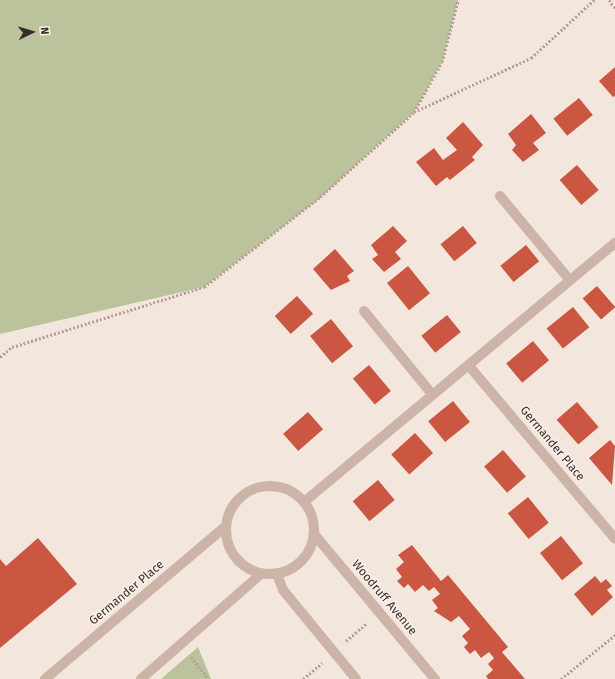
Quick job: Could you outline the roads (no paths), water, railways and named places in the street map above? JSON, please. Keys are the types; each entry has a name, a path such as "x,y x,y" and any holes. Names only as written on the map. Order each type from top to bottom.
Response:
{"street":[{"path":"500,196 569,279"},
{"path":"304,502 432,394 470,366 569,279 615,243"},
{"path":"364,310 432,394"},
{"name":"Germander Place","path":"470,366 615,538"},
{"path":"263,486 279,486 304,502 312,518 314,534 303,560 277,574 261,574 244,567 233,556 227,542 225,527 236,500 263,486"},
{"name":"Germander Place","path":"45,679 225,527"},
{"name":"Woodruff Avenue","path":"314,534 436,679"},
{"path":"141,679 261,574"},
{"path":"277,574 283,590 356,679"}]}
